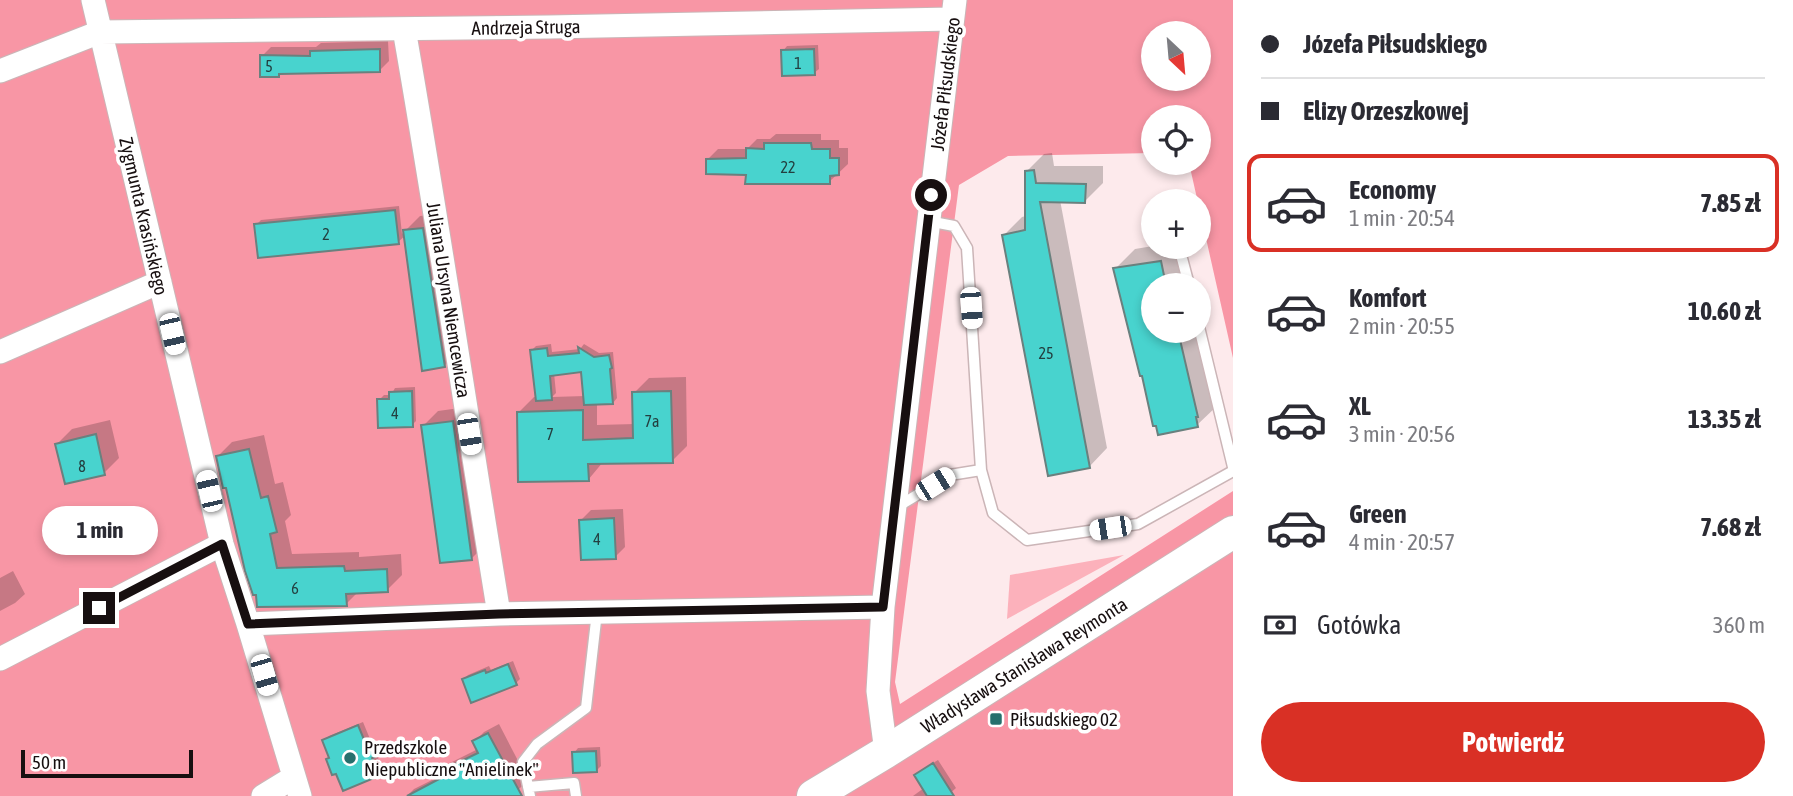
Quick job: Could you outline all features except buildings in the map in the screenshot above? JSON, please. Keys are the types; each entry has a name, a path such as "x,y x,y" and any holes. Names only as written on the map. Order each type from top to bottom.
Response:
{"street":[{"name":"Zygmunta Krasińskiego","path":"93,0 222,544 297,787"},
{"name":"Andrzeja Struga","path":"100,32 404,29 953,9"},
{"name":"Józefa Piłsudskiego","path":"887,752 878,691 883,607 953,9"},
{"name":"Juliana Ursyna Niemcewicza","path":"404,29 440,237 456,356 499,614"},
{"path":"0,71 100,32"},
{"path":"0,352 160,282"},
{"name":"Władysława Stanisława Reymonta","path":"827,793 887,752 1233,533"},
{"path":"0,659 222,544"},
{"path":"248,624 499,614 883,607"},
{"path":"263,796 297,787"}],"lane":[{"path":"928,220 954,226 967,248 981,470 993,513 1027,540 1138,524 1233,469 1203,343"},
{"path":"894,509 950,475 981,470"},
{"path":"576,796 574,783 529,792 523,762 537,744 586,708 597,612"}],"shaded area":[{"path":"0,0 1233,0 1233,358 1211,259 1211,189 1195,189 1192,175 1211,175 1211,105 1141,105 1141,153 1008,156 959,185 895,682 900,704 1233,491 1233,796 0,796"},
{"path":"1124,555 1007,619 1010,575"}],"place":[{"name":"Piłsudskiego 02","path":"996,719"},
{"name":"Przedszkole Niepubliczne \"Anielinek\"","path":"350,758"}],"route":[{"path":"99,608 222,544 248,624 499,614 883,607 931,195"}]}
